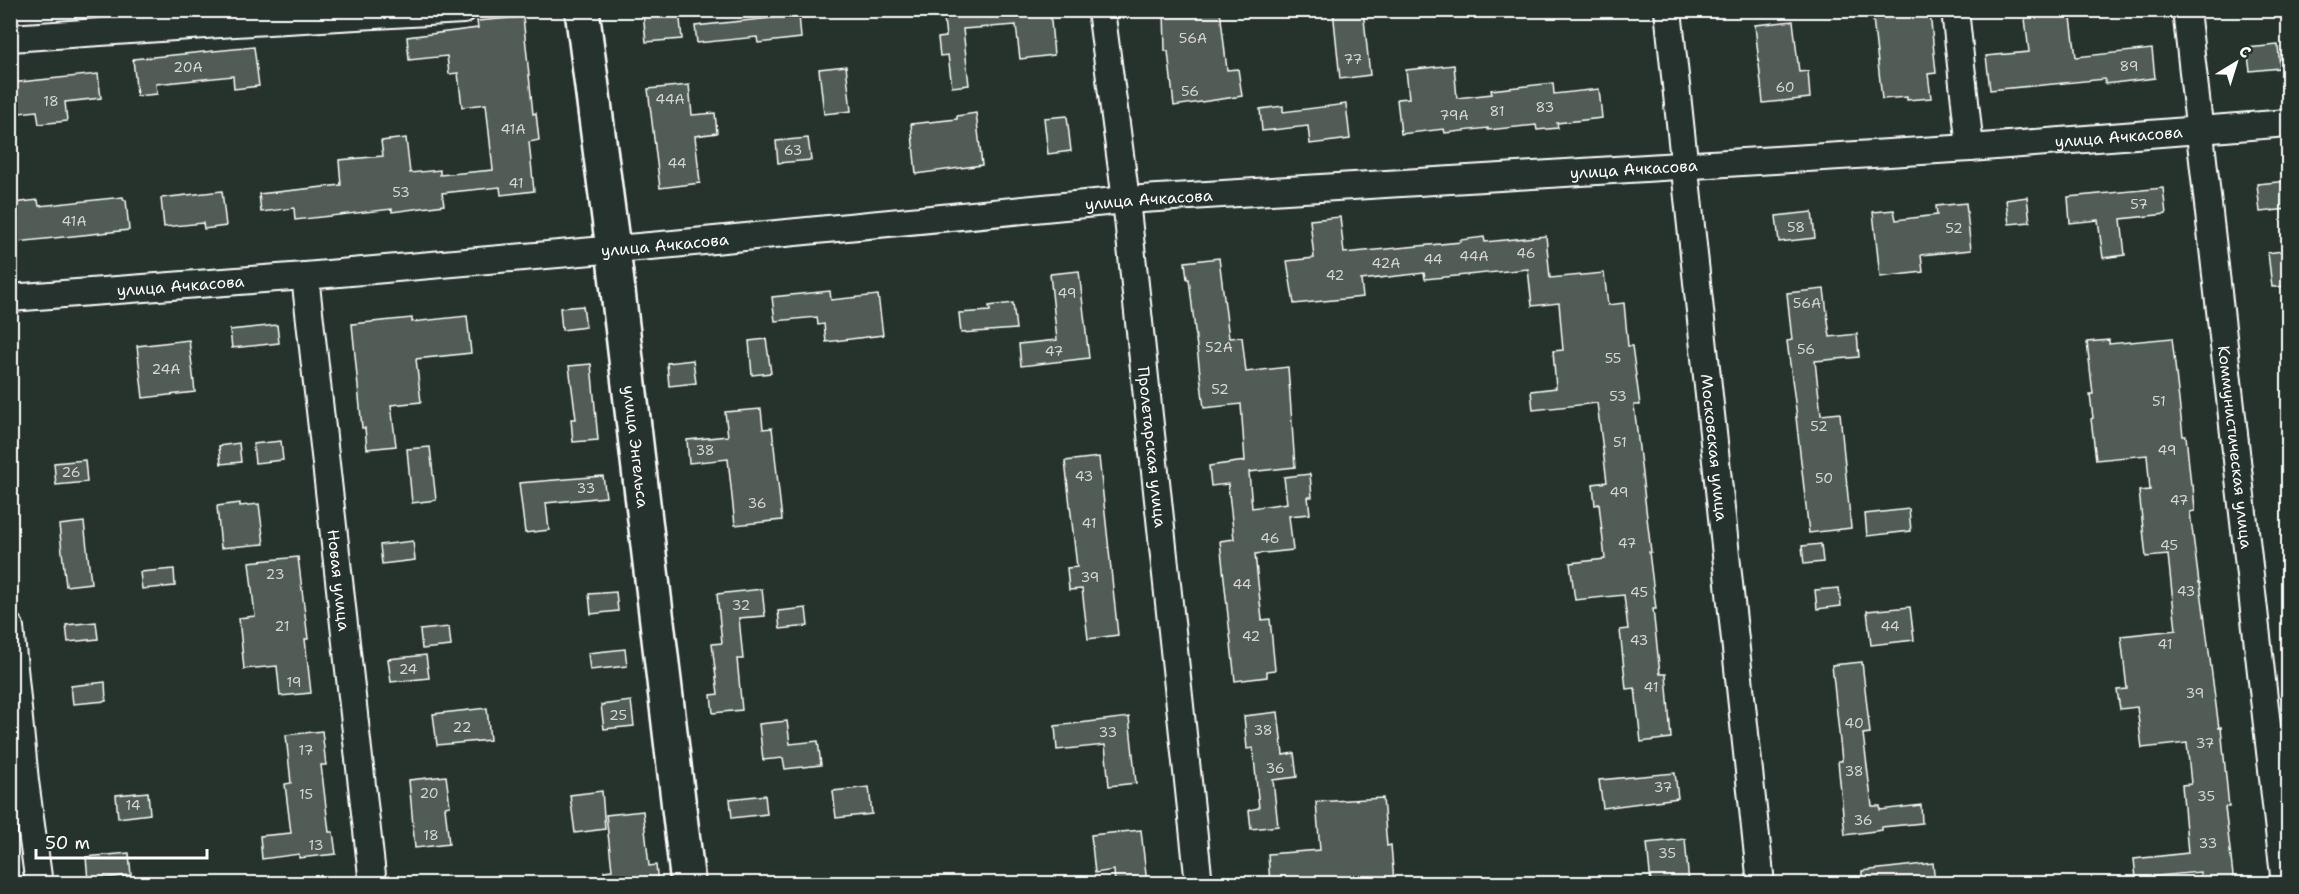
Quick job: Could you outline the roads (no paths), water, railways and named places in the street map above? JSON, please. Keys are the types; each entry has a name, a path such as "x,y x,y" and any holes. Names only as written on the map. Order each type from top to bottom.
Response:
{"main road":[{"name":"улица Энгельса","path":"582,10 613,249 688,884"}],"street":[{"path":"10,38 463,10"},
{"name":"Пролетарская улица","path":"1101,10 1126,200 1199,884"},
{"name":"Московская улица","path":"1668,10 1761,884"},
{"path":"1955,10 1970,148"},
{"name":"Коммунистическая улица","path":"2186,10 2285,884"},
{"name":"улица Ачкасова","path":"10,298 305,276 613,249 1126,200 1970,148 2289,123"},
{"name":"Новая улица","path":"305,276 373,884"},
{"path":"10,627 25,782 39,884"}]}
